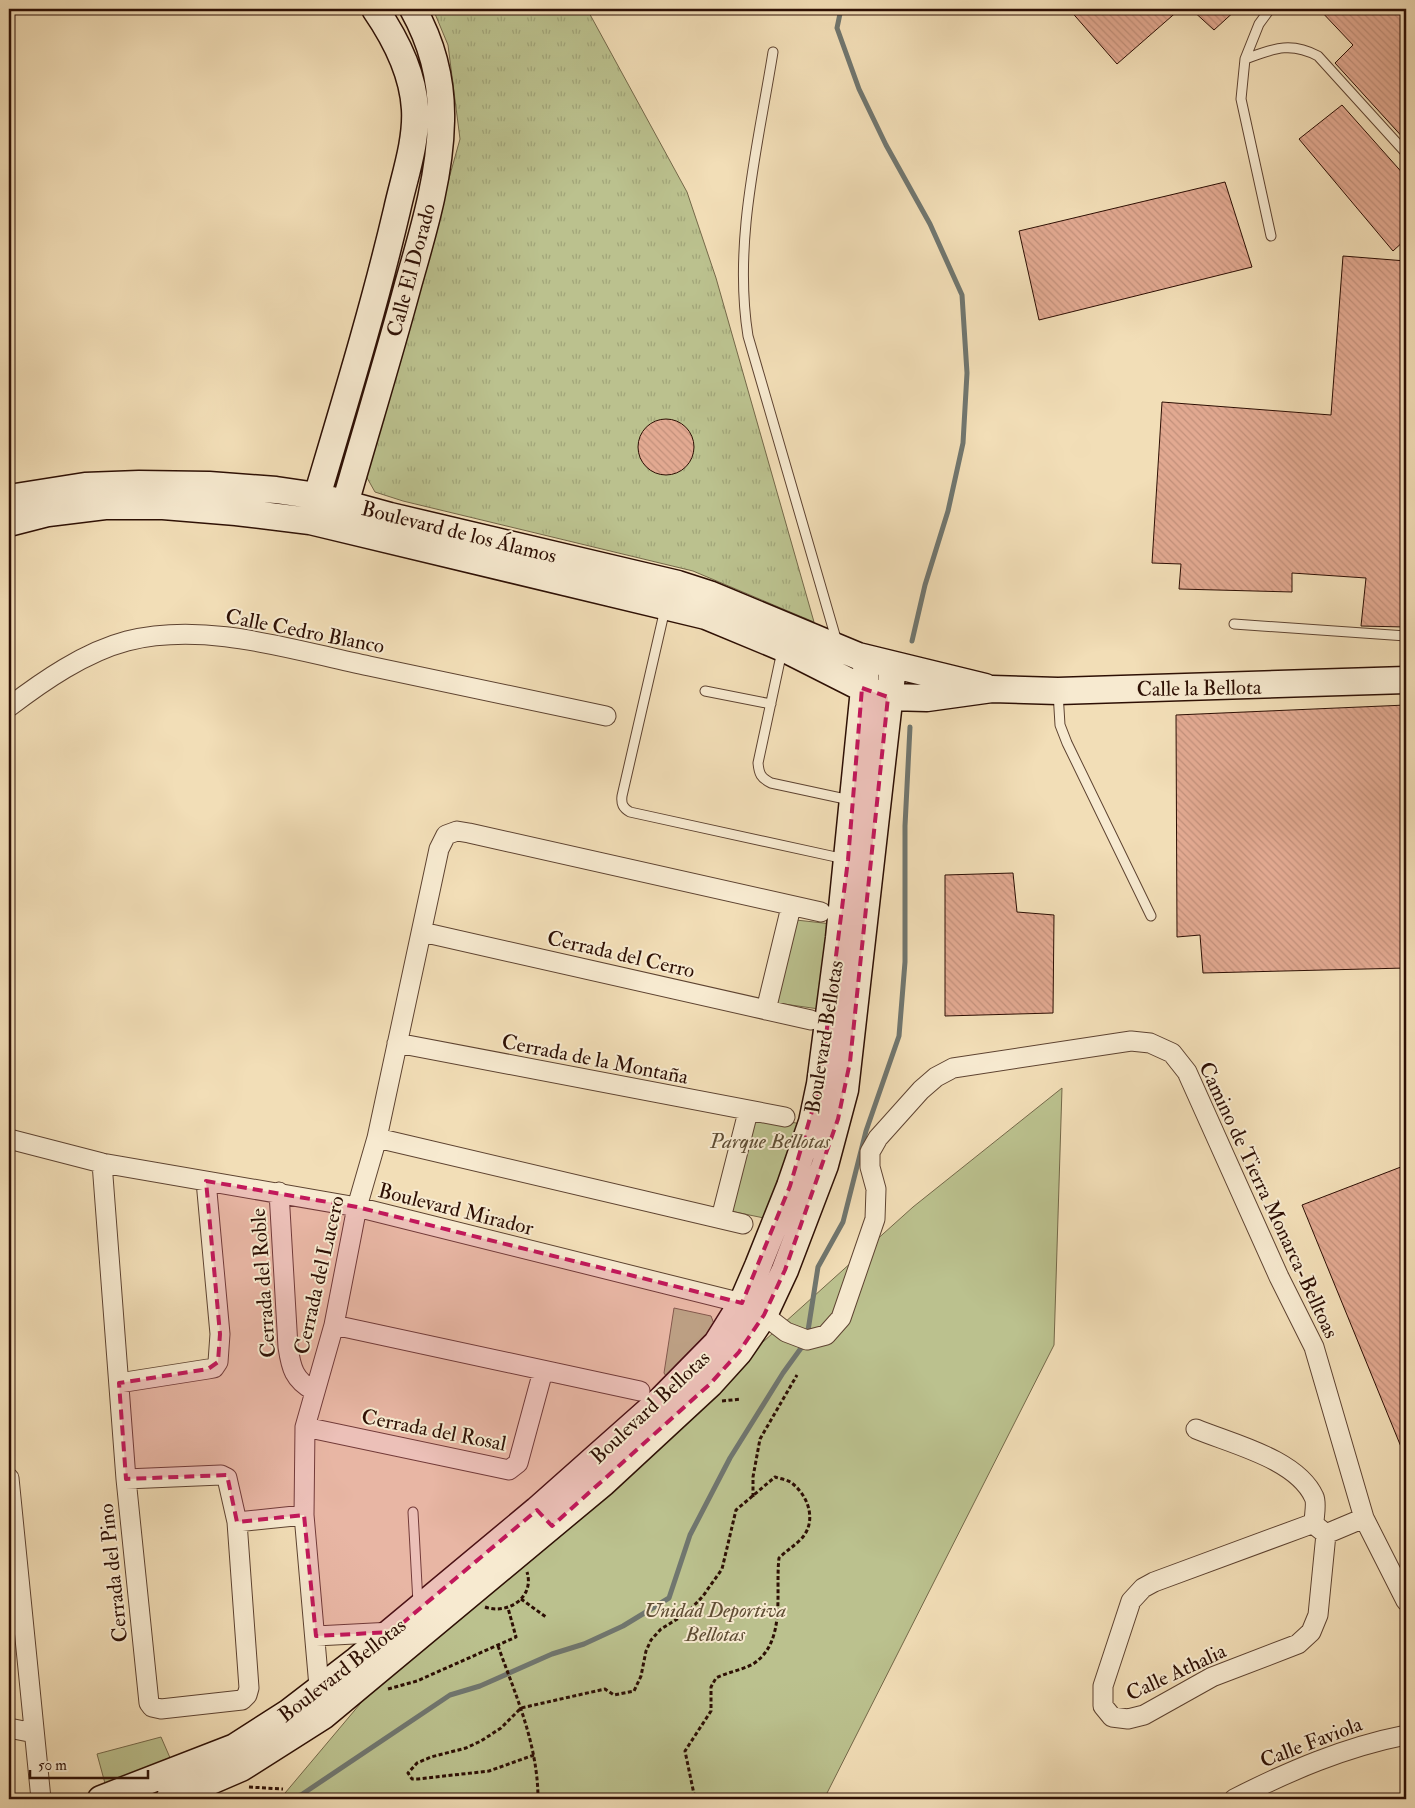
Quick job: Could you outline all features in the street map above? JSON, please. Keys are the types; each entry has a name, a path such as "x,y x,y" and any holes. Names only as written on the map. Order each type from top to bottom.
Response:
{"street":[{"name":"Calle El Dorado","path":"310,521 386,256 411,146 415,110 407,68 390,31 375,9"},
{"name":"Calle El Dorado","path":"338,528 422,235 438,164 441,120 438,79 426,32 413,9"},
{"name":"Boulevard de los Álamos","path":"9,498 85,486 139,484 210,485 317,496 409,520 678,584 709,594 867,659 893,666"},
{"name":"Boulevard de los Álamos","path":"9,523 48,513 105,506 163,506 310,521 706,616 783,648 862,688 888,697"},
{"name":"Calle Cedro Blanco","path":"9,707 60,672 91,656 126,642 159,636 190,634 271,645 606,716"},
{"name":"Boulevard Bellotas","path":"169,1799 203,1792 272,1751 323,1716 517,1555 545,1518 663,1399 710,1384 739,1352 790,1186 812,1122 820,1084 831,1023 848,860 862,688 867,659"},
{"name":"Boulevard Bellotas","path":"842,915 893,666"},
{"name":"Calle la Bellota","path":"893,666 956,679 992,689"},
{"name":"Calle la Bellota","path":"888,697 927,698 992,689 1058,691 1406,680"},
{"name":"Cerrada del Lucero","path":"323,1716 304,1515 306,1427 314,1391 334,1325 357,1207 377,1138 440,849 446,836 457,831 468,833 791,907"},
{"path":"766,1010 791,907 842,915"},
{"name":"Cerrada del Cerro","path":"422,932 831,1023"},
{"name":"Boulevard Bellotas","path":"753,1309 808,1212 837,1126 850,1062 831,1023"},
{"name":"Camino de Tierra Monarca-Belltoas","path":"753,1309 786,1332 807,1340 826,1335 841,1318 875,1219 876,1189 870,1167 870,1152 878,1138 936,1077 953,1068 1130,1041 1150,1043 1172,1053 1187,1072 1279,1276 1314,1346 1364,1518 1406,1601"},
{"name":"Cerrada de la Montaña","path":"397,1043 748,1112 785,1117"},
{"path":"721,1218 748,1112"},
{"path":"812,1122 837,1126"},
{"path":"377,1138 743,1224"},
{"name":"Boulevard Mirador","path":"9,1139 102,1163 206,1182 279,1192 357,1207 753,1309"},
{"name":"Cerrada del Pino","path":"102,1163 126,1479 149,1703 155,1708 242,1700 248,1693 237,1522 228,1479 224,1476 126,1479"},
{"path":"119,1383 214,1368 218,1362 220,1334 206,1182"},
{"name":"Cerrada del Roble","path":"279,1192 288,1347 291,1367 296,1378 314,1391"},
{"path":"334,1325 663,1399"},
{"name":"Cerrada del Rosal","path":"306,1427 509,1470 518,1462 543,1371"},
{"path":"1196,1429 1269,1458 1300,1475 1315,1498 1320,1529"},
{"path":"9,1478 17,1634 34,1734 41,1799"},
{"path":"237,1522 304,1515"},
{"name":"Boulevard Bellotas","path":"101,1799 141,1792 235,1747 288,1713 418,1610 545,1518"},
{"name":"Calle Athalia","path":"1320,1529 1318,1615 1311,1632 1298,1644 1212,1677 1144,1715 1128,1719 1112,1717 1103,1706 1102,1686 1131,1602 1137,1594 1154,1582 1320,1529 1364,1518"},
{"path":"316,1636 392,1632"},
{"path":"9,1728 34,1734"},
{"name":"Calle Faviola","path":"1234,1799 1286,1772 1376,1741 1406,1735"}],"lane":[{"path":"1270,9 1258,24 1245,59 1241,99 1271,236"},
{"path":"1245,59 1273,49 1288,47 1302,48 1318,56 1406,153"},
{"path":"773,52 743,242 743,310 748,336 839,648"},
{"path":"666,606 622,796 621,803 624,808 630,812 848,860"},
{"path":"1234,624 1406,636"},
{"path":"783,648 758,763 758,773 762,779 771,783 853,800"},
{"path":"705,691 771,704"},
{"path":"1058,691 1060,725 1067,743 1150,916"},
{"path":"414,1512 418,1610"}],"path":[{"path":"753,1497 753,1477 760,1439 797,1375"},
{"path":"534,1755 489,1771 418,1779 412,1779 408,1773 417,1763 430,1757 466,1748 481,1740 501,1728 521,1708 605,1689 614,1696 634,1691 641,1676 646,1651 651,1640 661,1629 687,1613 703,1596 722,1569 736,1510 775,1476 793,1483 804,1496 811,1512 809,1527 801,1540 788,1548 779,1558 780,1601 773,1635 766,1650 753,1664 716,1678 712,1687 711,1711 685,1750 695,1799"},
{"path":"471,1593 477,1602 486,1608 498,1610 508,1608 522,1599 527,1588 528,1576 525,1564 517,1555"},
{"path":"522,1599 546,1616"},
{"path":"358,1686 388,1689 417,1681 516,1637 508,1608"},
{"path":"498,1646 521,1708 534,1755 538,1773 538,1799"}],"highlighted area":[{"path":"862,688 888,697 850,1062 838,1119 785,1270 764,1315 739,1352 710,1384 552,1526 537,1510 392,1632 316,1636 304,1515 237,1522 227,1475 126,1479 119,1383 208,1369 218,1362 220,1334 206,1181 357,1207 742,1303 790,1186 820,1084 848,860"}],"green space":[{"path":"433,9 587,9 687,192 716,278 814,622 693,571 403,501 375,492 366,476 460,139 448,45"},
{"path":"796,920 832,924 819,1009 777,1003"},
{"name":"Unidad Deportiva Bellotas","path":"1062,1088 1054,1345 824,1799 280,1799 397,1660 604,1485 913,1207"},
{"name":"Parque Bellotas","path":"754,1113 800,1124 764,1218 730,1211"},
{"path":"674,1308 711,1316 716,1329 666,1376 664,1373"},
{"path":"161,1737 171,1760 106,1787 97,1754"}],"building":[{"path":"1069,9 1180,9 1117,64"},
{"path":"1191,9 1237,9 1214,30"},
{"path":"1319,9 1406,9 1406,141 1335,63 1353,45"},
{"path":"1342,105 1406,177 1406,239 1393,251 1299,139"},
{"path":"1225,182 1252,267 1039,320 1019,231"},
{"path":"1343,256 1406,261 1405,627 1361,626 1366,578 1292,573 1292,592 1179,589 1181,564 1152,563 1162,402 1331,415"},
{"path":"666,419 677,421 686,427 692,436 694,447 692,458 686,467 677,473 666,475 655,473 646,467 640,458 638,447 640,436 646,427 655,421"},
{"path":"1406,705 1406,968 1203,973 1200,935 1177,937 1176,715"},
{"path":"1013,873 1017,912 1054,915 1053,1013 945,1016 945,875"},
{"path":"1406,1165 1406,1459 1302,1205"}],"waterway":[{"path":"841,9 837,28 859,89 886,145 930,224 962,295 967,373 963,443 948,511 925,585 912,641"},
{"path":"807,1337 818,1267 843,1222 866,1131 899,1036 905,962 905,826 910,727"},
{"path":"286,1799 301,1795 450,1695 480,1686 552,1654 584,1644 623,1626 669,1598 690,1535 730,1458 783,1373 804,1344"}]}
